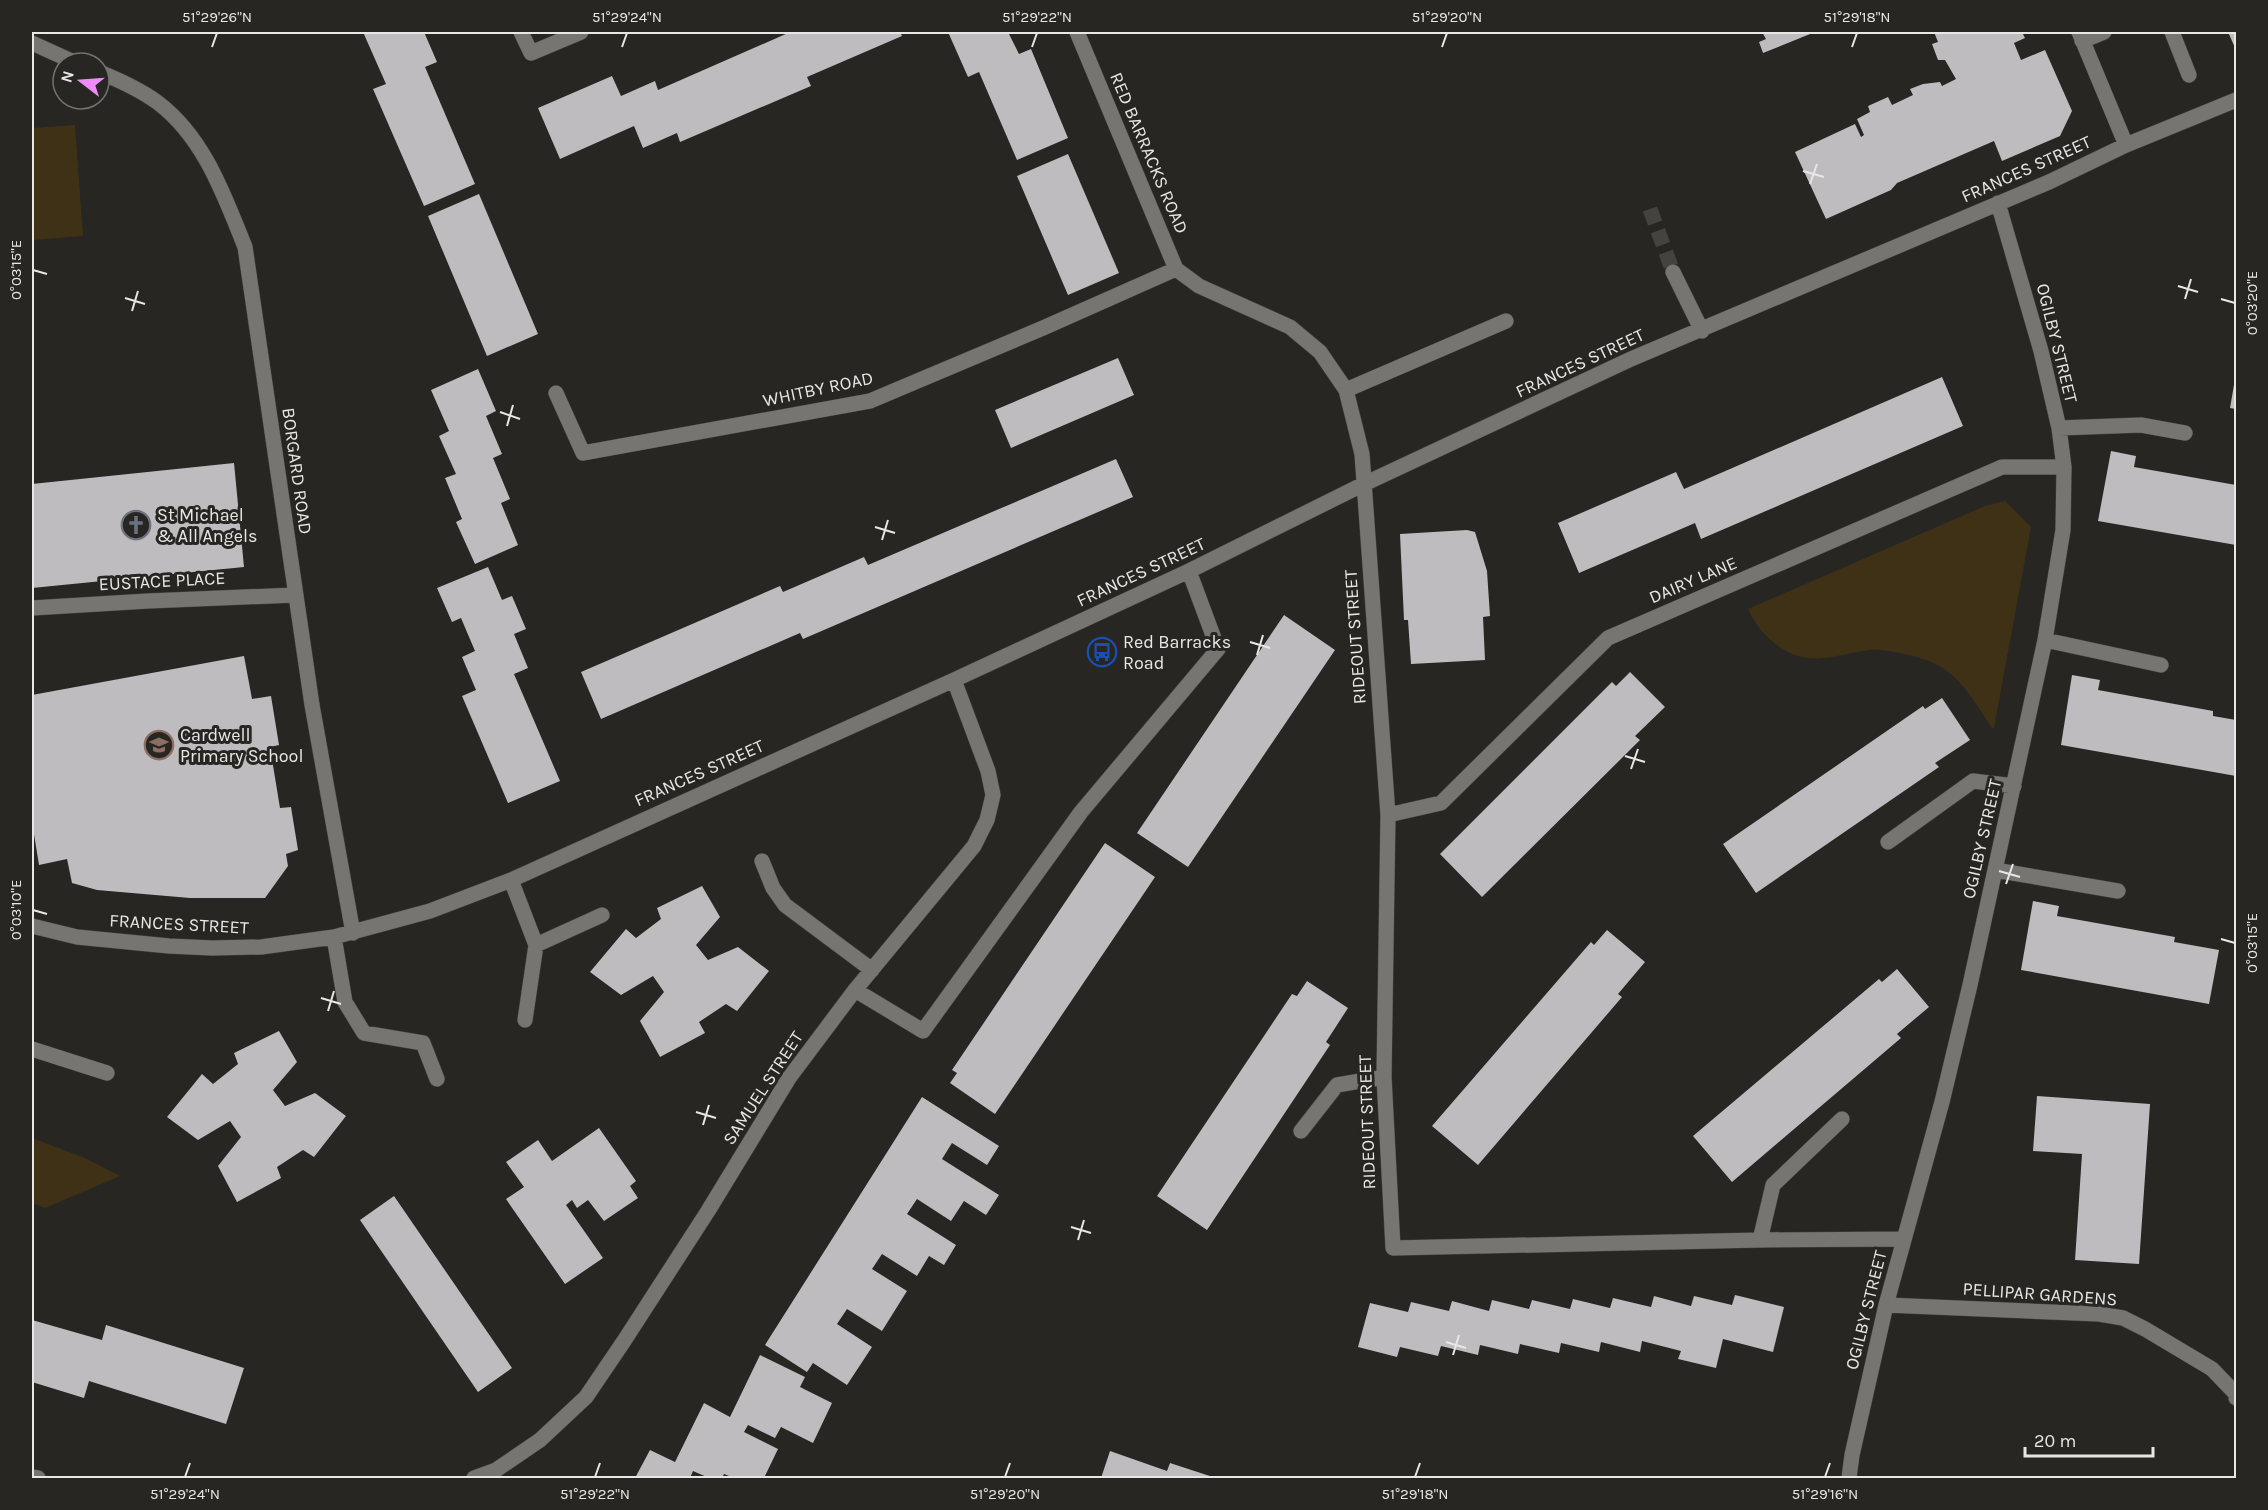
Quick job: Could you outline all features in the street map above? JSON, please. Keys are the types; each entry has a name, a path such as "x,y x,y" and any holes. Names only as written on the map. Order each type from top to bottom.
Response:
{"street":[{"path":"521,32 531,53 581,32"},
{"name":"RED BARRACKS ROAD","path":"1077,32 1176,269"},
{"path":"2104,32 2080,36 2126,145"},
{"path":"2172,32 2189,75"},
{"path":"32,43 51,52"},
{"path":"32,54 51,53"},
{"name":"BORGARD ROAD","path":"111,77 157,102 181,124 205,157 225,196 244,247 312,705 353,933"},
{"name":"FRANCES STREET","path":"32,926 77,937 212,948 261,947 353,933 430,911 511,880 954,680 1189,571 1364,484 1631,359 1702,331 2049,182 2126,145 2236,100"},
{"name":"OGILBY STREET","path":"1849,1479 1886,1305 1942,1102 2014,786 2045,640 2063,530 2064,467 2059,428 2041,351 1998,203"},
{"path":"1176,269 1199,286 1290,327 1320,352 1346,390 1362,453 1364,484"},
{"name":"WHITBY ROAD","path":"556,393 583,453 870,401 1176,269"},
{"path":"1673,272 1702,331"},
{"path":"1346,390 1506,321"},
{"path":"2059,428 2142,425 2185,433"},
{"name":"DAIRY LANE","path":"1388,815 1441,803 1608,638 2002,467 2064,467"},
{"name":"RIDEOUT STREET","path":"1364,484 1388,815 1383,1077 1392,1248 1904,1239"},
{"path":"855,990 923,1031 1081,812 1218,649 1189,571"},
{"name":"EUSTACE PLACE","path":"32,609 148,601 295,595"},
{"path":"2045,640 2161,665"},
{"name":"SAMUEL STREET","path":"474,1479 499,1474 586,1397 695,1231 789,1078 855,990 974,846 987,820 993,795 988,771 954,680"},
{"path":"1888,842 1974,781 2014,786"},
{"path":"762,861 773,888 785,905 872,970"},
{"path":"1995,870 2118,891"},
{"path":"511,880 536,945 525,1020"},
{"path":"536,945 602,915"},
{"path":"334,937 345,1002 364,1033 423,1042 437,1079"},
{"path":"32,1049 107,1073"},
{"path":"1301,1131 1337,1085 1383,1077"},
{"path":"1760,1240 1773,1185 1842,1119"},
{"name":"PELLIPAR GARDENS","path":"1886,1305 2099,1314 2123,1318 2212,1369 2236,1394 2236,1398"},
{"path":"32,1477 38,1479"}],"shaded area":[{"path":"75,125 83,236 32,240 32,128"},
{"path":"2005,501 2031,527 1994,728 1955,678 1948,671 1933,663 1884,650 1862,651 1823,658 1799,656 1778,646 1769,638 1748,609 1985,506"},
{"path":"32,1138 85,1158 120,1176 45,1208 32,1203"}],"building":[{"path":"363,32 424,32 437,62 425,67 475,184 424,206 373,89 386,84"},
{"path":"787,32 900,32 902,36 807,77 811,86 680,142 677,133 643,148 634,126 560,159 538,108 612,76 621,96 655,81 658,90"},
{"path":"948,32 1008,32 1019,54 1031,49 1068,138 1017,160 979,72 968,77"},
{"path":"1762,32 1815,32 1763,53 1759,42 1766,39"},
{"path":"1934,32 2022,32 2025,38 2014,43 2021,60 2045,50 2072,111 2060,136 2002,161 1994,141 1897,183 1891,190 1826,219 1795,152 1855,124 1861,137 1864,135 1857,119 1870,112 1868,106 1888,97 1892,105 1913,95 1910,89 1923,84 1940,82 1942,86 1956,79 1945,60 1938,60 1932,44 1938,42"},
{"path":"2228,32 2236,32 2236,50"},
{"path":"1068,154 1119,273 1068,295 1017,176"},
{"path":"479,194 538,334 487,356 428,216"},
{"path":"1118,358 1134,395 1011,448 995,410"},
{"path":"478,369 496,411 486,416 502,454 493,458 510,499 501,503 518,545 475,564 456,522 462,519 445,478 456,474 439,436 449,431 431,390"},
{"path":"1942,377 1963,426 1701,539 1695,523 1579,573 1558,523 1676,472 1684,489"},
{"path":"2236,379 2236,409 2230,408"},
{"path":"2111,451 2136,456 2134,467 2236,485 2236,545 2098,521"},
{"path":"1116,459 1133,497 803,639 800,633 601,719 581,672 780,586 783,592 864,557 868,565"},
{"name":"St Michael & All Angels","path":"234,463 244,567 32,588 32,484"},
{"path":"1467,530 1475,532 1487,571 1490,616 1483,617 1485,660 1411,664 1408,620 1404,620 1400,534"},
{"path":"488,567 502,600 512,596 526,629 514,634 528,668 514,674 560,781 508,803 462,696 476,690 462,657 475,651 461,618 452,622 437,588"},
{"path":"1284,615 1335,650 1188,867 1137,833"},
{"name":"Cardwell Primary School","path":"244,656 252,699 271,696 279,745 270,747 280,808 291,807 298,850 286,854 288,866 265,898 190,898 97,890 72,883 67,859 39,865 32,822 32,695"},
{"path":"1630,672 1665,707 1635,736 1640,740 1482,897 1440,854 1612,682 1616,686"},
{"path":"2072,675 2100,680 2098,690 2213,711 2213,716 2236,720 2236,776 2061,745"},
{"path":"1942,698 1970,740 1935,763 1939,767 1756,893 1723,844 1923,706 1925,709"},
{"path":"1105,843 1155,877 995,1114 950,1083 957,1073 952,1070"},
{"path":"702,886 720,917 696,945 708,960 738,947 769,971 737,1011 726,1004 699,1022 705,1033 660,1057 640,1021 664,992 653,976 621,995 590,972 626,929 636,938 661,919 657,908"},
{"path":"2033,901 2059,906 2057,916 2175,937 2174,942 2219,950 2209,1004 2021,970"},
{"path":"1607,930 1645,962 1618,994 1622,997 1478,1165 1432,1126 1591,942 1594,945"},
{"path":"1897,969 1929,1007 1897,1034 1901,1038 1732,1182 1693,1136 1879,979 1882,982"},
{"path":"1307,981 1348,1008 1326,1042 1330,1045 1207,1230 1157,1196 1292,994 1297,996"},
{"path":"279,1031 297,1062 273,1090 285,1106 315,1093 346,1116 314,1157 303,1150 277,1167 281,1178 237,1202 218,1166 241,1137 230,1121 198,1140 167,1117 202,1074 213,1084 238,1064 234,1053"},
{"path":"2037,1096 2150,1104 2139,1264 2075,1260 2082,1154 2033,1151"},
{"path":"922,1097 999,1146 987,1165 952,1143 942,1159 999,1195 986,1215 964,1201 951,1221 917,1199 907,1214 956,1245 944,1265 929,1256 917,1276 882,1254 872,1269 907,1291 882,1331 847,1309 837,1324 872,1347 847,1385 813,1363 807,1372 765,1345"},
{"path":"599,1128 636,1181 630,1186 638,1198 604,1221 588,1200 577,1208 572,1200 566,1205 603,1258 565,1284 506,1199 524,1187 506,1162 538,1140 552,1161"},
{"path":"394,1196 512,1368 478,1392 360,1220"},
{"path":"1735,1295 1784,1307 1773,1352 1723,1339 1716,1368 1678,1359 1681,1351 1642,1341 1640,1352 1601,1342 1599,1352 1561,1343 1559,1353 1520,1344 1518,1354 1480,1345 1478,1355 1441,1346 1438,1356 1400,1347 1397,1357 1358,1347 1370,1303 1408,1312 1411,1302 1449,1311 1452,1301 1489,1311 1492,1300 1529,1309 1532,1300 1570,1309 1573,1299 1610,1308 1613,1298 1651,1307 1654,1296 1691,1306 1694,1296 1732,1305"},
{"path":"32,1320 102,1340 106,1325 244,1368 226,1424 89,1381 84,1398 32,1382"},
{"path":"760,1355 805,1377 800,1387 832,1403 813,1443 781,1427 775,1438 748,1425 744,1432 778,1449 764,1478 734,1478 724,1474 722,1478 709,1478 693,1471 690,1478 635,1478 650,1450 675,1462 704,1403 730,1417"},
{"path":"1110,1451 1167,1471 1170,1463 1216,1478 1101,1478"}],"tunnel":[{"path":"1650,209 1673,272"}],"place":[{"name":"St Michael & All Angels","path":"136,525"},
{"name":"Red Barracks Road","path":"1102,652"},
{"name":"Cardwell Primary School","path":"159,745"}]}
